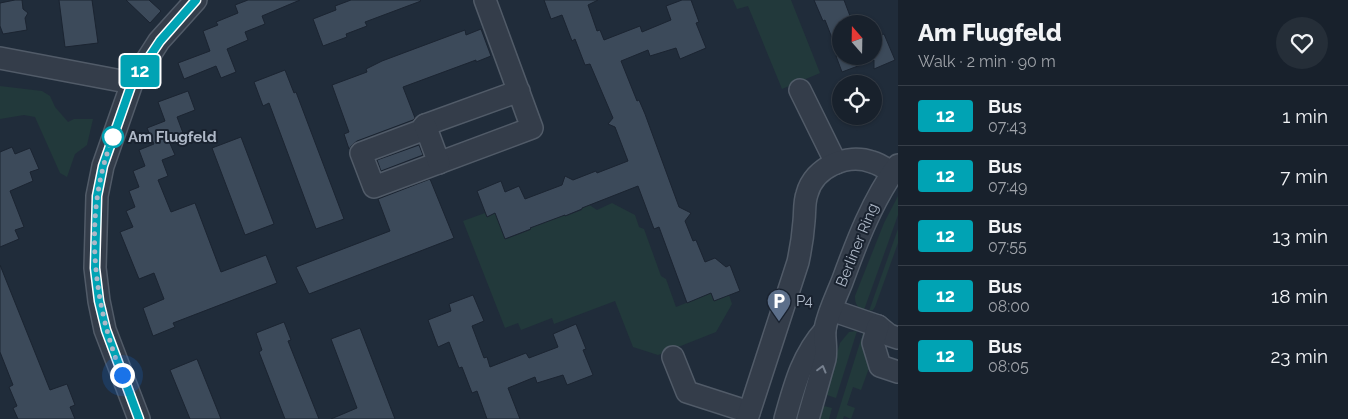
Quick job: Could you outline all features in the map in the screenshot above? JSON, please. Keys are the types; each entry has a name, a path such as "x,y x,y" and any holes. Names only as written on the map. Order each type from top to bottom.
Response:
{"street":[{"path":"139,419 106,330 99,301 95,268 97,196 103,166 132,83 160,41 196,0"},
{"path":"485,0 519,91 532,128 374,187 361,154 420,131 425,125 519,91"},
{"path":"0,58 132,83"},
{"path":"800,90 836,163"},
{"path":"425,125 439,162"},
{"path":"673,356 687,392 748,416 801,251 807,191 817,176 836,163 865,160 895,169"},
{"name":"Berliner Ring","path":"785,419 806,354 828,320 866,220 895,169"},
{"path":"828,320 888,326"},
{"name":"Berliner Ring","path":"808,419 825,359 828,320"},
{"path":"888,326 889,335 898,338"},
{"path":"888,326 873,343 880,366 898,372"}],"green space":[{"path":"733,0 791,0 820,73 782,89 748,6 737,9"},
{"path":"0,86 42,91 50,96 55,107 68,122 74,119 93,119 87,145 75,154 67,177 60,173 35,117 24,115 0,119"},
{"path":"898,196 898,215 864,310 856,304 855,296 884,223"},
{"path":"612,203 635,215 639,227 644,229 661,276 666,279 676,307 711,293 714,301 729,295 732,304 716,332 658,355 633,347 615,301 554,324 552,318 521,330 518,323 505,328 463,221 485,213 487,217 495,213 506,239 530,230 530,228 564,213 566,216 582,210 581,207 588,204 597,210"},
{"path":"898,229 898,243 875,307 869,311"},
{"path":"857,331 836,398 824,394 840,343 849,332"},
{"path":"863,333 865,334 869,353 869,368 861,390 853,387 847,405 855,408 851,419 844,416 843,419 836,419"},
{"path":"820,405 832,408 829,419 817,419"}],"building":[{"path":"22,0 23,9 28,13 25,18 27,30 3,34 0,26 0,3"},
{"path":"59,0 92,0 98,43 65,47"},
{"path":"126,0 149,0 161,11 150,23"},
{"path":"248,0 300,0 262,16 265,24 245,32 248,40 227,49 236,72 221,78 216,66 184,79 178,63 210,51 203,31 218,25 216,22 238,13 235,5"},
{"path":"351,0 421,1 365,22 367,26 346,34 347,37 323,46 313,19 336,10 335,6"},
{"path":"544,0 598,0 588,5 597,31 600,30 604,40 640,26 642,32 671,20 666,6 682,0 691,0 699,22 696,23 706,48 680,59 676,48 650,56 648,50 621,61 637,101 639,100 645,114 679,207 691,213 685,221 693,241 696,240 705,262 715,258 726,267 730,265 740,291 714,301 711,293 687,303 659,227 654,229 638,186 505,239 495,213 487,217 477,191 501,181 505,192 519,186 525,199 562,185 565,176 573,180 628,161 615,127 608,124 613,118 590,64 585,65 575,39 572,41 562,15 551,19"},
{"path":"814,0 844,0 850,15 832,15 832,38 825,20 823,21"},
{"path":"481,29 491,56 403,87 415,118 357,141 349,149 344,134 349,132 332,85 367,72 366,69 382,61 465,30 466,35"},
{"path":"884,34 895,60 874,69 874,65 882,65 882,35"},
{"path":"839,65 861,65 842,72"},
{"path":"285,70 294,93 296,92 344,219 316,229 269,103 263,106 254,82"},
{"path":"188,91 195,110 177,117 183,133 168,139 175,155 162,160 168,176 158,180 171,212 195,203 221,272 266,255 277,283 173,323 175,327 153,336 143,308 164,299 154,273 139,279 120,232 133,227 126,211 135,207 129,191 139,187 133,171 145,166 139,150 154,144 147,128 165,121 158,102"},
{"path":"241,137 274,224 245,235 212,148"},
{"path":"419,145 423,155 381,171 377,160"},
{"path":"12,147 15,154 30,148 39,169 30,172 33,181 10,191 24,227 15,230 19,239 0,247 0,152"},
{"path":"430,179 454,238 309,294 296,267 390,231 378,199"},
{"path":"0,265 50,390 67,384 75,405 70,407 75,419 18,419 13,408 17,406 9,387 13,385 0,352"},
{"path":"473,295 484,321 472,326 484,358 487,357 490,367 526,353 529,358 558,347 553,334 576,324 586,349 583,350 593,375 567,385 563,375 537,383 535,377 508,388 520,419 487,419 477,391 472,393 462,367 459,368 449,342 438,347 428,320 451,311 449,304"},
{"path":"284,322 291,340 288,341 319,419 285,419 259,352 262,350 256,333"},
{"path":"360,328 395,419 331,419 357,408 331,339"},
{"path":"197,359 221,419 190,419 170,370"}],"bus line":[{"name":"12","path":"139,419 116,361 99,301 95,268 97,196 103,166 132,83 160,41 196,0"}],"place":[{"name":"Am Flugfeld","path":"113,137"},
{"name":"P4","path":"779,322"}],"route":[{"path":"113,137 103,166 97,196 95,268 99,301 106,330 122,375"}]}
